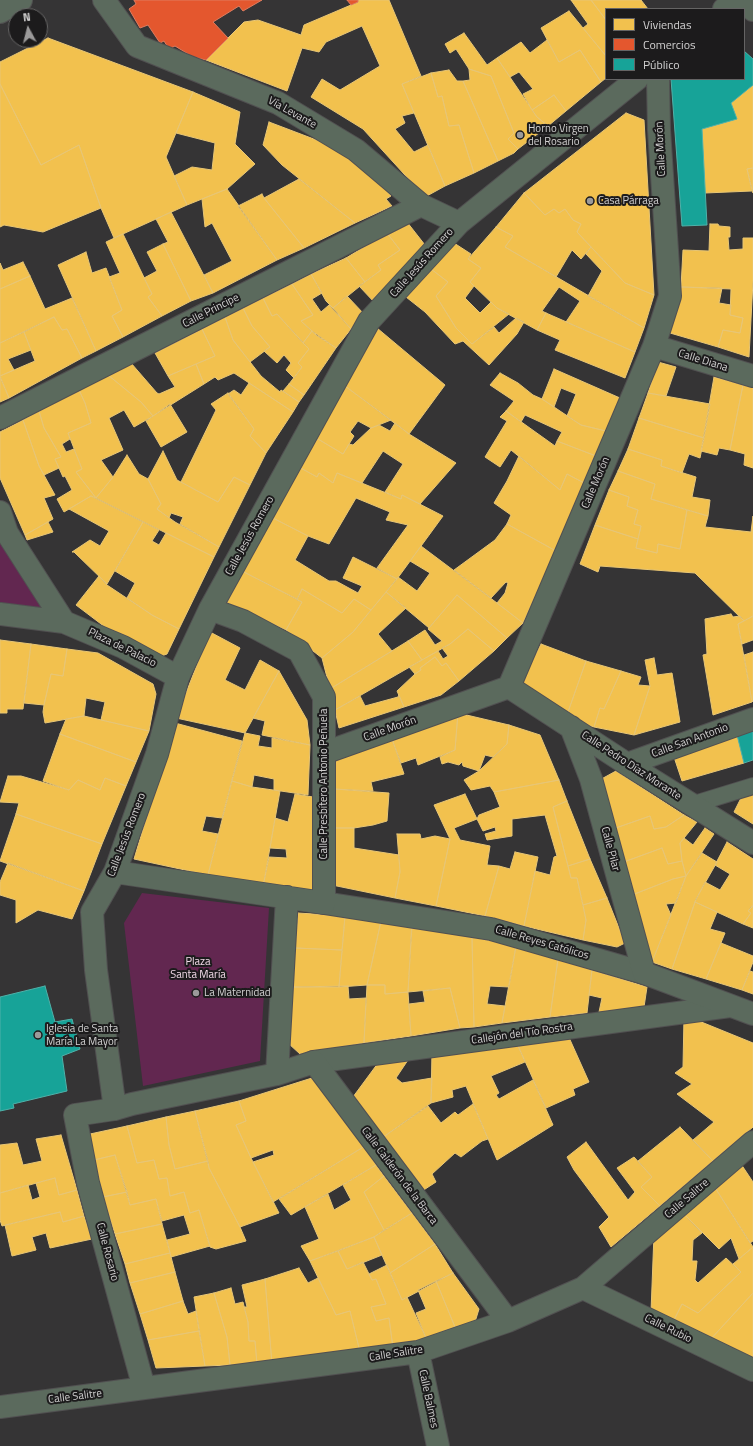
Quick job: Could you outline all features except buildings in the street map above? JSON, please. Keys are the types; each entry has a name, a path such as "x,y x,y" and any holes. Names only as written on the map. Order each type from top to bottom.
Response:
{"street":[{"path":"0,12 21,0"},
{"name":"Vía Levante","path":"104,0 137,46 278,103 356,150 421,205 459,223"},
{"path":"725,8 735,0"},
{"path":"743,0 753,10"},
{"name":"Calle Jesús Romero","path":"115,1109 96,970 92,912 115,872 157,754 178,677 210,609 369,322 459,223 636,80"},
{"name":"Calle Morón","path":"324,753 509,687 654,346 670,296 659,130 658,80"},
{"name":"Calle Principe","path":"0,418 421,205"},
{"name":"Calle Diana","path":"654,346 753,376"},
{"path":"0,512 4,535 64,622"},
{"name":"Calle Presbítero Antonio Peñuela","path":"210,609 243,621 300,651 324,697 324,903"},
{"name":"Plaza de Palacio","path":"0,614 64,622 123,647 178,677"},
{"name":"Calle Pedro Díaz Morante","path":"509,687 753,844"},
{"name":"Calle San Antonio","path":"628,764 753,719"},
{"name":"Calle Pilar","path":"571,727 591,779 644,973"},
{"path":"115,872 324,903"},
{"path":"277,1074 287,897"},
{"name":"Calle Reyes Católicos","path":"324,903 491,929 644,973 753,1014"},
{"name":"Callejón del Tío Rostra","path":"314,1062 730,1006"},
{"path":"115,1109 132,1104 277,1074 314,1062"},
{"name":"Calle Calderón de la Barca","path":"314,1062 508,1321"},
{"name":"Calle Rosario","path":"115,1109 75,1115 88,1182 144,1388"},
{"name":"Calle Salitre","path":"0,1407 418,1352 508,1321 583,1288 753,1142"},
{"name":"Calle Rubio","path":"583,1288 753,1370"},
{"name":"Calle Balmes","path":"418,1352 438,1446"}],"lane":[{"path":"691,805 753,786"}],"green space":[{"path":"0,537 64,622 0,614"},
{"name":"Plaza Santa María","path":"142,893 269,908 260,1061 143,1086 124,923"}],"place":[{"name":"Horno Virgen del Rosario","path":"520,135"},
{"name":"Casa Párraga","path":"590,201"},
{"name":"La Maternidad","path":"196,993"},
{"name":"Iglesia de Santa María La Mayor","path":"38,1035"}]}
